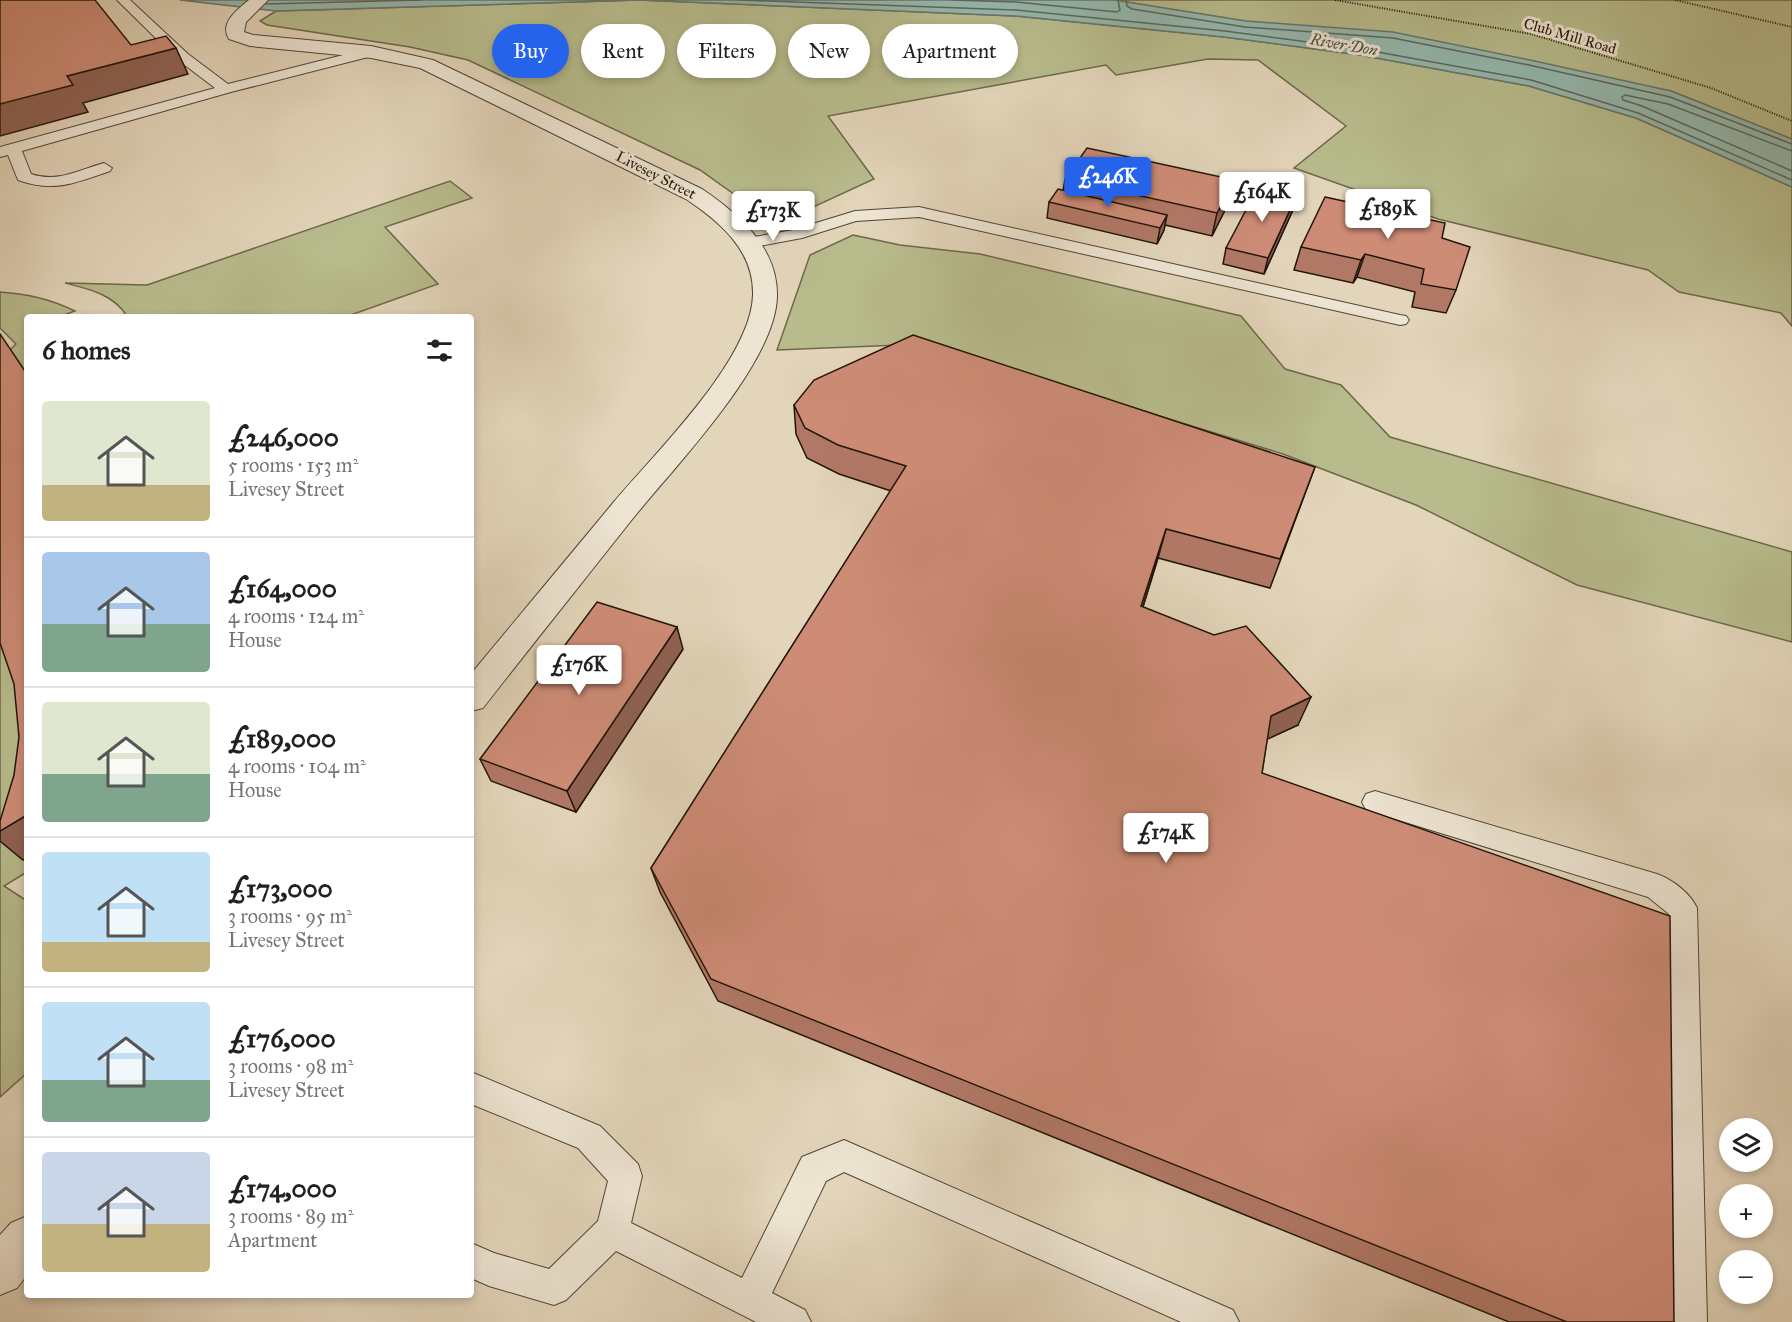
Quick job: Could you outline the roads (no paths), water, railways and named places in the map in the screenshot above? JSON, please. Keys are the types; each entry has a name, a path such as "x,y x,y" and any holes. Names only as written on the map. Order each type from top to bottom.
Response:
{"street":[{"name":"Livesey Street","path":"259,0 233,27 234,33 250,40 371,52 406,58 439,68 694,194 729,219 757,256 765,289 761,320 741,361 695,422 474,694"},
{"path":"0,1271 24,1243"}],"lane":[{"path":"123,0 183,57 226,88"},
{"path":"104,168 54,184 38,182 24,177 6,150 226,88 371,52"},
{"path":"749,243 796,234 855,216 919,212 1400,320"},
{"path":"1376,802 1657,887 1683,908 1689,1322"},
{"path":"474,1089 589,1137 626,1176 612,1231 554,1288 489,1269 474,1262"},
{"path":"750,1300 814,1169 844,1156 1221,1322"},
{"path":"612,1231 793,1322"}],"water":[{"path":"180,0 639,0 276,11"},
{"name":"River Don","path":"639,0 1114,0 1246,21 1393,32 1671,91 1792,139 1792,187 1636,118 1529,86 1360,55 1224,37 1015,16"}]}
